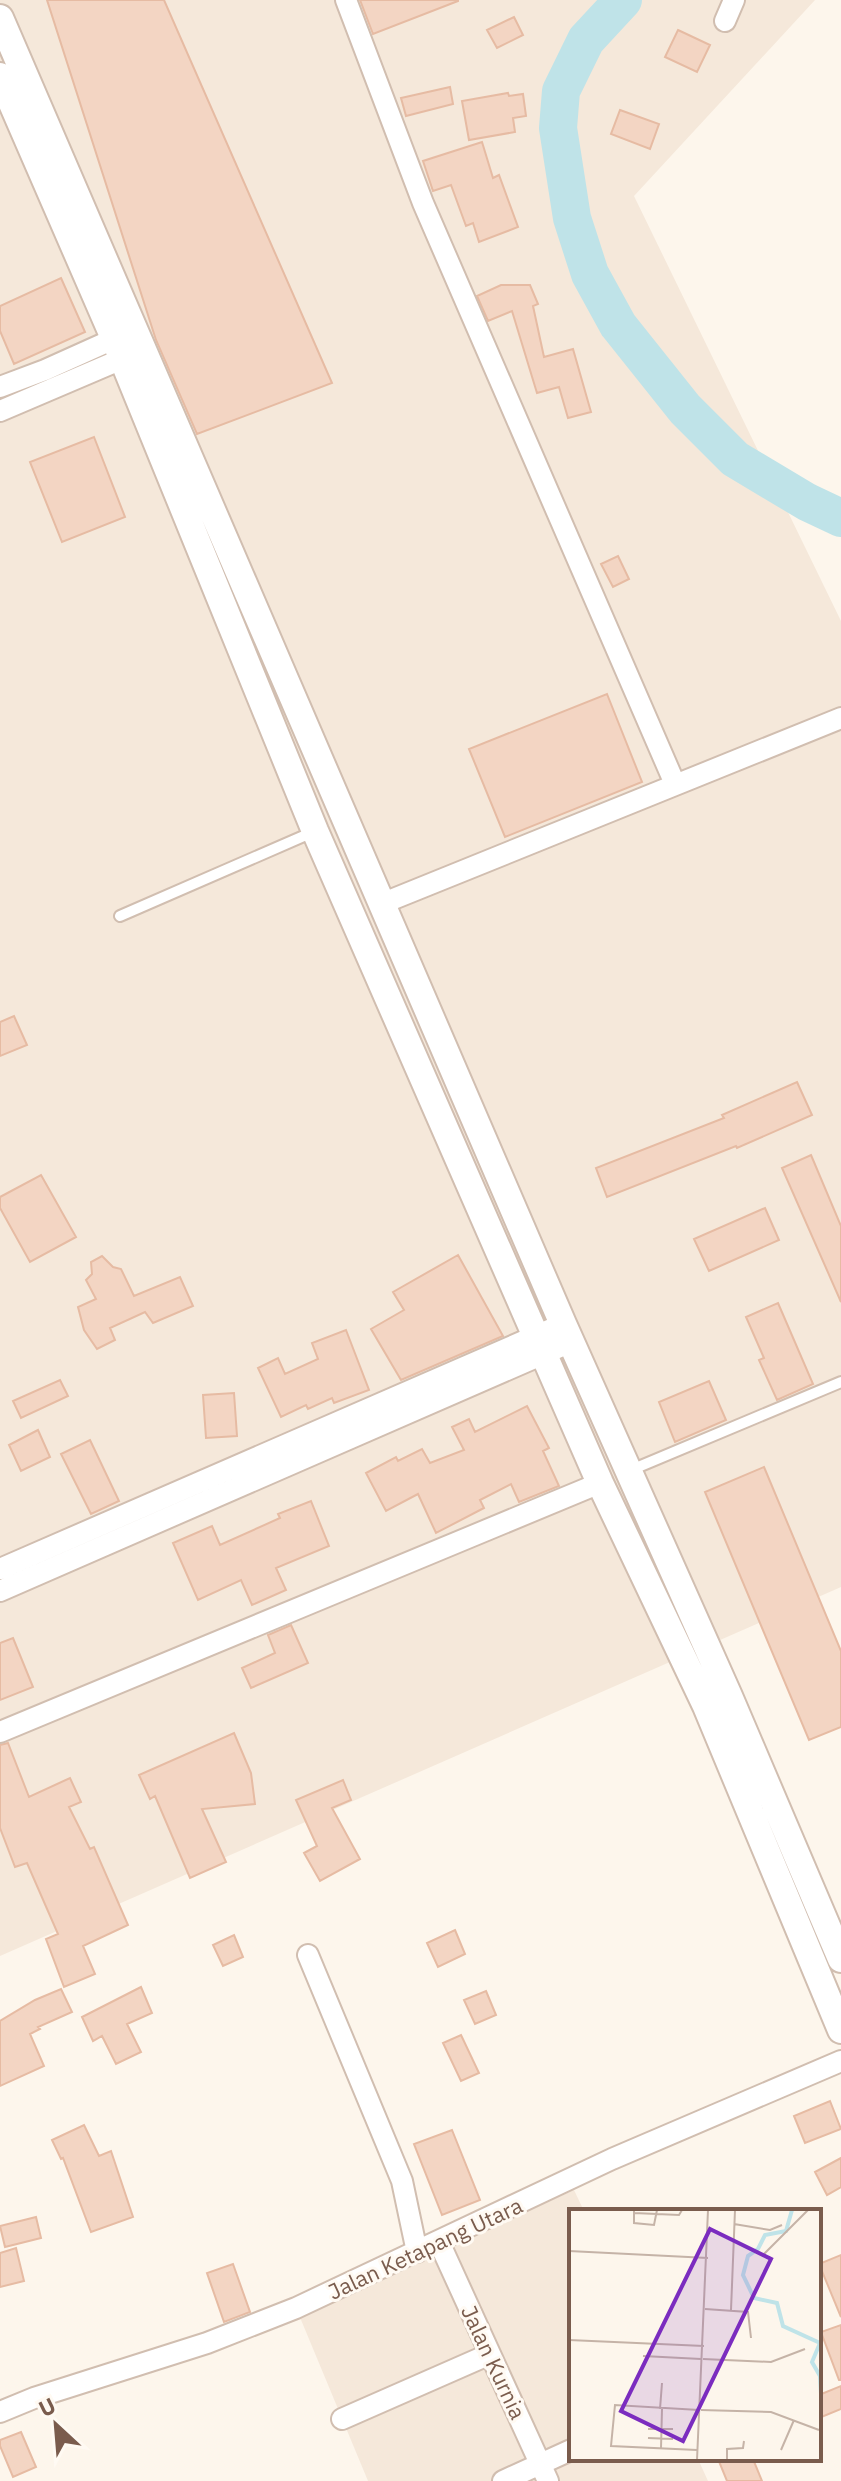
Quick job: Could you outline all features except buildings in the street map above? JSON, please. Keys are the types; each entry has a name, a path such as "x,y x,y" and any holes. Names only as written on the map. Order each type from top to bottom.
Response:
{"street":[{"path":"346,0 423,203 675,784"},
{"path":"725,21 734,0"},
{"path":"0,18 315,831 600,1483 718,1701 841,1959"},
{"path":"0,76 10,123 128,344 381,904 629,1471 841,2030"},
{"path":"0,387 128,344"},
{"path":"0,411 128,344"},
{"path":"381,904 841,718"},
{"path":"0,1591 567,1333"},
{"path":"0,1569 539,1346"},
{"path":"0,1732 600,1483"},
{"path":"308,1955 402,2181 417,2252"},
{"name":"Jalan Ketapang Utara","path":"0,2412 34,2398 207,2343 296,2308 612,2159 841,2061"},
{"name":"Jalan Kurnia","path":"439,2242 544,2472"},
{"path":"342,2419 490,2354"},
{"path":"503,2481 544,2472 569,2452"}],"lane":[{"path":"120,916 315,831"},
{"path":"629,1471 841,1382"}],"shaded area":[{"path":"0,0 815,0 634,196 841,621 841,1587 0,1956"},
{"path":"574,2190 583,2209 569,2209 569,2461 699,2461 708,2481 368,2481 299,2315"}],"waterway":[{"path":"623,0 586,40 561,91 558,128 572,218 590,274 618,325 685,409 735,459 807,502 841,518"}]}
